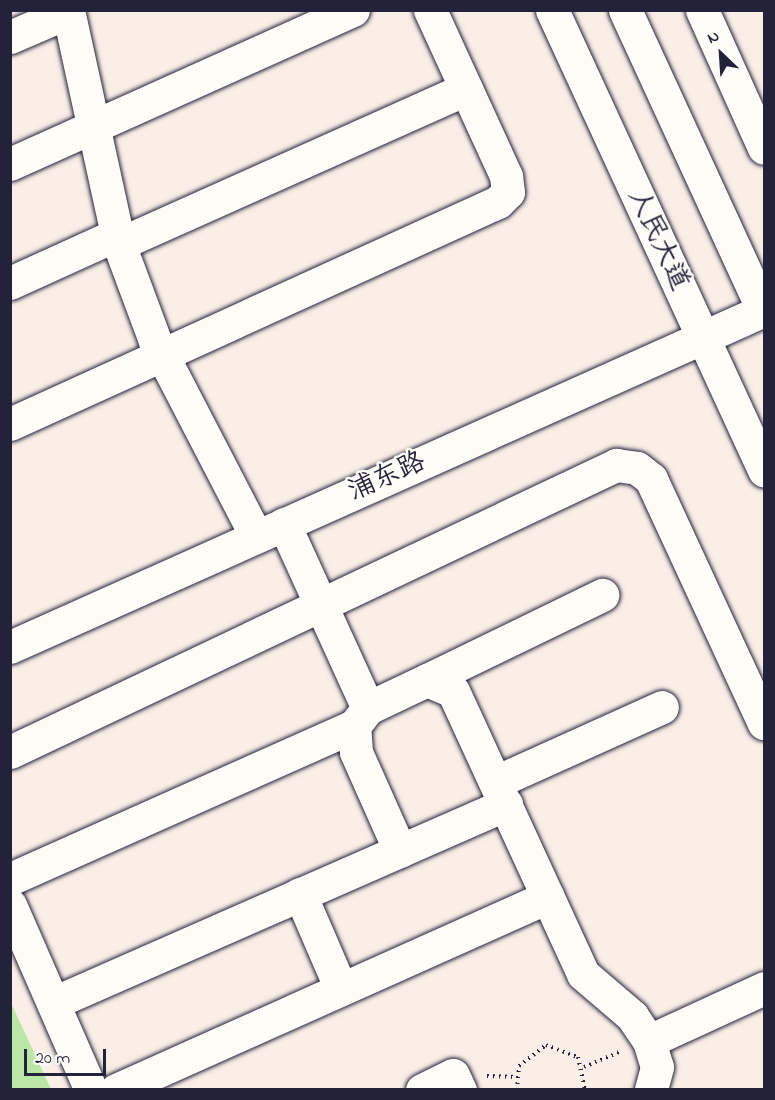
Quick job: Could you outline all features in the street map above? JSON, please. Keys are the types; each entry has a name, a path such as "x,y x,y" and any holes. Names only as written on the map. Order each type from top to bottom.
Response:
{"main road":[{"path":"10,164 353,10"},
{"path":"10,424 498,202 508,192 506,176 430,10"},
{"name":"人民大道","path":"552,10 765,470"},
{"path":"625,10 764,311"},
{"path":"702,10 765,148"},
{"path":"10,38 68,11 91,128 117,240 161,354 269,530 322,608 361,717 356,752 399,851"},
{"path":"10,283 117,240 466,89"},
{"name":"浦东路","path":"10,647 702,335 764,311"},
{"path":"10,752 322,608 616,465 637,468 651,479 765,723"},
{"path":"10,879 361,717 427,680 602,595"},
{"path":"427,680 453,691 583,974 632,1016 649,1041 657,1067 651,1089"},
{"path":"53,1003 399,851 501,793 662,707"},
{"path":"300,894 341,989"},
{"path":"116,1089 548,897"},
{"path":"10,905 91,1089"},
{"path":"649,1041 765,988"},
{"path":"422,1089 453,1075 460,1089"}],"path":[{"path":"584,1067 649,1041"},
{"path":"517,1089 519,1066 535,1049 558,1046 584,1067 585,1089"}],"green space":[{"path":"11,1003 51,1089 11,1089"}]}
